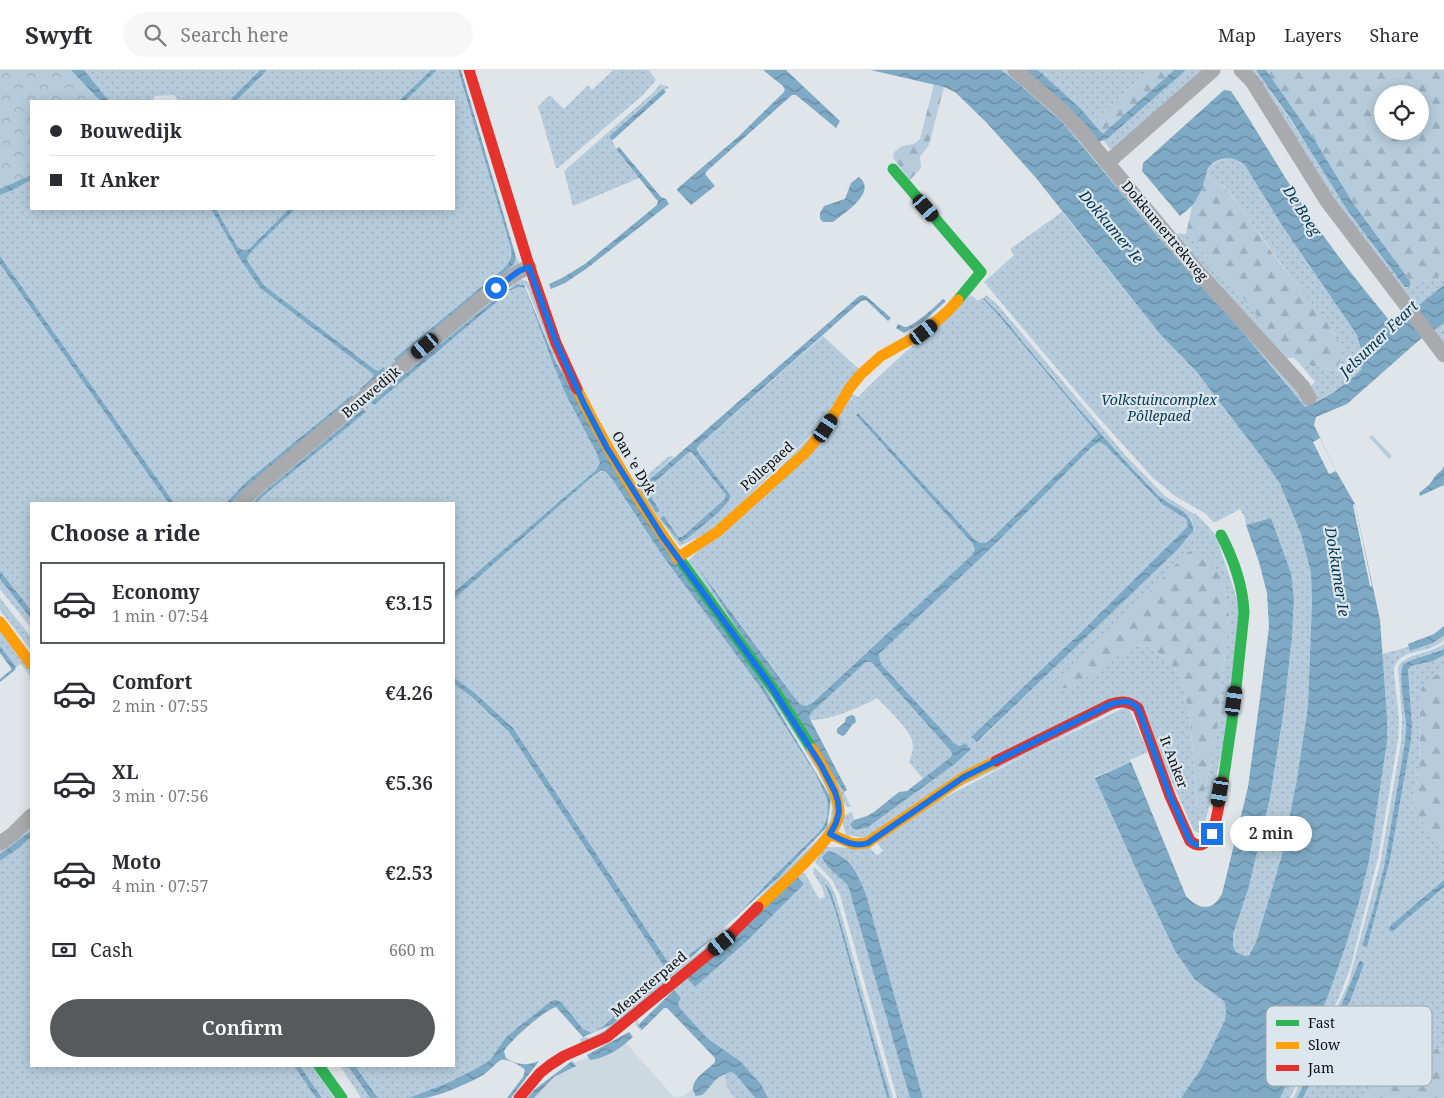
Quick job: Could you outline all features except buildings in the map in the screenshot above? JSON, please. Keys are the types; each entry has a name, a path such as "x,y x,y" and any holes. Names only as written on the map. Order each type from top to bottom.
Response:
{"street":[{"name":"Oan 'e Dyk","path":"469,70 529,267 556,342 595,427 645,510 771,686 821,765 838,802 839,812 830,834"},
{"name":"Dokkumertrekweg","path":"1015,70 1061,110 1107,162 1198,272 1303,387 1310,398"},
{"path":"1107,162 1213,70"},
{"path":"1241,70 1252,81 1327,201 1444,355"},
{"name":"Pôllepaed","path":"678,558 717,532 798,459 826,428 860,375 881,356 935,323 948,311 981,272 893,169"},
{"name":"Bouwedijk","path":"243,502 250,493 484,297 508,278 529,267"},
{"name":"It Anker","path":"830,834 855,845 868,843 964,777 1122,701 1131,702 1138,708 1167,787 1190,841 1195,845 1206,843 1214,828 1223,777 1237,682 1244,610 1240,580 1228,546 1221,535"},
{"path":"0,622 30,663"},
{"path":"0,843 12,835 30,817"},
{"name":"Mearsterpaed","path":"519,1098 550,1064 607,1037 722,943 809,859 830,834"},
{"path":"321,1067 342,1098"}],"shaded area":[{"path":"626,1043 675,1097 684,1096 693,1088 693,1093 702,1095 715,1079 724,1073 755,1098 534,1098 554,1077 575,1066 574,1063 589,1057 612,1052"}],"green space":[{"path":"0,70 71,70 99,100 30,100 30,175 0,189"},
{"path":"84,70 260,70 230,100 178,100 174,95 155,96 153,100 108,100"},
{"path":"267,70 431,70 400,100 237,100"},
{"path":"437,70 458,70 512,251 509,262 502,270 504,273 516,257 519,262 516,267 238,502 233,502 352,395 247,482 227,502 174,502 0,256 0,195 30,181 30,210 212,210 240,259 260,288 373,374 373,377 360,389 384,368 378,371 374,369 274,293 251,268 247,258 294,210 455,210 455,100 406,100"},
{"path":"613,70 649,70 656,80 643,95 556,168 538,106 550,95 564,109 588,85 592,90"},
{"path":"1001,70 1010,70 1046,100 1310,405 1305,408 1063,123 1018,82"},
{"path":"1038,70 1149,70 1093,122"},
{"path":"1149,70 1174,70 1106,132 1101,132 1093,122"},
{"path":"1186,70 1205,70 1117,147 1110,149 1104,141"},
{"path":"1249,70 1256,70 1405,287 1429,281 1444,274 1444,285 1413,309 1357,235"},
{"path":"1266,70 1444,70 1444,274 1429,281 1411,284 1353,203 1314,139"},
{"path":"660,84 669,87 610,136 616,149 639,178 573,206 564,171 654,92"},
{"path":"934,84 944,87 929,145 920,157 921,168 910,180 893,158 894,152 902,146 914,144 920,139"},
{"path":"1231,158 1239,160 1244,164 1283,227 1357,335 1362,353 1361,370 1349,382 1316,402 1307,389 1315,382 1299,363 1333,370 1340,365 1341,350 1334,333 1292,279 1226,187 1214,182 1206,174 1216,162"},
{"path":"1206,174 1214,182 1225,187 1291,278 1334,333 1339,342 1342,356 1339,364 1333,370 1299,363 1294,358 1281,358 1259,334 1262,322 1233,285 1186,234 1192,206 1204,183"},
{"path":"217,210 288,210 249,249 244,250 237,246"},
{"name":"Volkstuincomplex Pôllepaed","path":"1062,212 1160,334 1196,371 1263,459 1280,484 1301,534 1311,573 1312,601 1308,706 1297,779 1282,855 1256,942 1248,955 1245,956 1236,952 1233,946 1233,934 1248,890 1270,798 1284,709 1292,637 1294,600 1284,554 1271,518 1246,525 1245,518 1240,509 1213,522 1206,514 1175,496 1152,477 1090,408 984,282 1014,255 1010,249"},
{"path":"1169,233 1186,234 1233,285 1263,323 1259,334"},
{"path":"0,264 168,502 30,502 30,609 0,571"},
{"path":"513,280 527,281 533,289 553,343 580,405 612,465 659,538 788,717 828,782 835,811 831,825 823,839 736,926 614,1028 582,1045 580,1039 583,1037 589,1038 602,1032 676,970 668,962 513,728 475,693 455,679 455,598 593,476 604,471 610,476 662,555 760,687 815,773 827,799 827,817 824,825 742,910 683,960 685,963 715,940 745,913 821,836 831,818 832,808 831,798 818,771 763,685 664,552 606,463 569,394 527,287 521,284 510,288 371,402 374,405 511,290 519,287 525,288 566,395 600,463 596,470 455,591 455,502 258,502 365,412 363,409 254,502 248,502 253,496"},
{"path":"971,295 978,301 982,298 999,316 1099,434 992,538 980,543 975,540 858,413 856,415 972,543 975,549 973,554 806,706 800,704 696,565 836,776 851,807 847,807 687,562 849,397 860,406 849,396 851,393 858,397"},
{"path":"986,295 996,303 1127,457 1165,496 1195,513 1216,536 1240,608 1225,739 1203,832 1194,831 1135,699 866,838 846,835 841,818 852,812 854,820 850,825 851,828 956,763 962,745 959,746 953,742 882,665 879,654 1097,443 1100,442 1105,445 1162,504 1186,519 1188,526 972,737 978,742 1189,537 1193,523 1191,518 1166,502 1150,487 1100,433 1000,314 984,298","holes":["1223,581 1229,615 1216,740 1201,807 1197,808 1190,718 1181,678 1167,658 1146,646 1134,645 1106,664"]},
{"path":"1444,323 1444,350 1431,332"},
{"path":"823,336 860,370 832,414 715,529 680,546 634,486 668,457 674,457 641,487 657,513 660,511 649,493 649,487 690,452 726,495 726,499 682,537 678,537 664,516 679,542 685,540 731,496 698,452 698,446"},
{"path":"1372,435 1392,456 1389,459 1369,437"},
{"path":"1198,550 1212,561 1223,581 1229,615 1216,740 1201,807 1197,808 1190,718 1181,678 1167,658 1146,646 1134,645 1077,684 1068,688 1061,686 1062,681 1188,552"},
{"path":"0,579 30,618 30,627 0,589"},
{"path":"0,598 30,636 30,649 0,610"},
{"path":"0,629 30,668 30,677 21,664 16,667 0,646"},
{"path":"1444,635 1444,640 1439,644 1404,656 1396,664 1394,671 1399,722 1398,740 1378,858 1350,969 1335,1006 1324,1006 1345,948 1369,861 1378,790 1383,767 1387,718 1382,654 1408,647 1410,651 1433,643"},
{"path":"1444,644 1444,649 1404,664 1402,683 1406,728 1405,742 1384,867 1362,946 1367,947 1390,860 1411,740 1412,725 1408,670 1411,666 1433,661 1444,655 1444,671 1432,677 1420,703 1419,773 1411,808 1444,850 1444,880 1391,925 1393,931 1444,887 1444,1048 1432,1050 1432,1006 1348,1006 1364,964 1363,961 1360,960 1341,1006 1337,1006 1348,984 1380,864 1401,743 1402,718 1398,667 1412,656"},
{"path":"866,662 873,664 951,751 951,757 923,779 909,762 913,747 909,733 877,698 835,716 810,720 811,713"},
{"path":"1444,671 1444,850 1411,808 1419,773 1421,689 1432,677"},
{"path":"455,685 472,697 509,732 663,965 665,972 663,976 592,1033 583,1029 551,1001 506,1037 490,1060 479,1067 452,1081 409,1098 378,1098 356,1067 455,1067"},
{"path":"1128,706 1148,752 1130,760 1131,762 1095,777 1175,951 1195,980 1224,1001 1225,1020 1202,1067 1181,1098 923,1098 866,894 853,867 843,857 828,851 824,862 848,886 910,1098 897,1098 840,895 832,880 815,862 825,847 870,848 877,855 883,851 877,843 949,792"},
{"path":"30,825 30,832 0,854 0,847"},
{"path":"30,838 30,1067 295,1067 316,1098 0,1098 0,861"},
{"path":"814,867 829,882 836,896 893,1098 890,1098 831,891 825,882 835,910 887,1098 768,1098 761,1084 740,1061 707,1038 680,1008 678,1003 681,998 674,990 638,1019 641,1031 636,1025 635,1019 740,931 800,872 805,873 819,899 825,897 822,887 813,873","holes":["798,877 804,884 746,942 695,987 688,978 739,935"]},
{"path":"1444,1048 1444,1098 1364,1098 1379,1086 1432,1086 1432,1050"},
{"path":"301,1067 313,1067 334,1098 322,1098"},
{"path":"341,1067 349,1067 370,1098 361,1098"},
{"path":"732,1072 755,1098 734,1098 727,1087 724,1073"},
{"path":"1286,1086 1296,1086 1290,1098 1280,1098"},
{"path":"1299,1086 1303,1086 1297,1098 1293,1098"},
{"path":"1309,1086 1379,1086 1364,1098 1303,1098"}],"water":[{"path":"71,70 84,70 108,100 99,100"},
{"path":"260,70 267,70 237,100 230,100"},
{"path":"431,70 437,70 406,100 400,100"},
{"path":"458,70 461,70 516,257 514,264 504,273 396,363 394,359 502,270 509,262 511,256 510,243"},
{"path":"763,70 786,70 840,121 836,128 796,95 792,95 707,171 705,174 715,186 691,205 677,190 678,188 738,137 785,90 783,86"},
{"path":"871,70 1001,70 1017,82 1063,123 1164,244 1239,328 1305,407 1335,391 1361,370 1362,353 1357,335 1283,227 1244,164 1240,161 1226,158 1213,163 1208,169 1195,201 1180,216 1142,171 1143,163 1224,90 1231,91 1318,228 1393,325 1444,285 1444,323 1425,335 1347,404 1316,417 1314,425 1336,471 1355,504 1380,620 1387,741 1369,861 1345,948 1324,1006 1266,1006 1266,1086 1286,1086 1280,1098 1181,1098 1202,1067 1225,1020 1224,1001 1195,980 1175,951 1095,778 1131,762 1186,896 1195,904 1203,907 1215,903 1222,894 1248,787 1269,627 1267,593 1259,562 1246,525 1271,518 1291,573 1294,600 1284,709 1270,798 1248,890 1233,934 1233,946 1236,952 1245,956 1249,955 1256,942 1282,855 1297,779 1308,706 1312,601 1311,573 1301,534 1280,484 1196,371 1160,334 1036,178 986,122 955,92 944,87"},
{"path":"1026,70 1038,70 1104,133 1174,70 1186,70 1107,139 1099,142"},
{"path":"1256,70 1266,70 1314,139 1353,203 1410,281 1409,287 1405,287 1348,211 1292,121"},
{"path":"663,89 666,92 611,140 610,136"},
{"path":"619,147 669,204 586,269 565,283 551,289 549,284 585,264 657,205 658,201 616,149"},
{"path":"30,175 30,181 13,190 0,195 0,189"},
{"path":"859,177 864,183 864,189 857,202 833,222 823,222 820,219 820,213 824,206 845,199 851,183"},
{"path":"212,210 217,210 237,246 244,250 249,249 288,210 294,210 251,252 247,258 248,262 264,285 274,293 374,369 378,371 384,367 385,371 362,392 360,389 373,377 373,374 260,288 240,259"},
{"path":"0,256 174,502 168,502 0,264"},
{"path":"517,284 524,285 556,363 763,685 831,798 827,827 778,878 685,963 682,960 713,937 742,910 818,833 827,817 827,799 815,773 760,687 662,555 610,476 604,471 593,476 455,598 455,591 596,470 600,463 566,395 525,288 519,287 511,290 374,405 371,402 489,304"},
{"path":"862,295 866,296 891,318 888,321 866,300 861,301 698,446 698,452 731,496 711,519 680,542 660,518 664,516 678,537 682,537 725,499 726,495 691,452 649,487 649,493 660,511 656,513 641,487"},
{"path":"984,298 1000,314 1130,466 1158,495 1188,516 1193,525 1193,531 1178,549 977,742 971,737 1188,526 1186,519 1162,504 1105,445 1099,442 1092,447 991,548 879,654 882,665 953,742 959,746 965,743 971,749 956,763 868,827 856,829 850,825 854,820 874,812 899,792 907,791 951,757 951,751 873,664 866,662 809,717 847,790 844,792 696,565 792,694 800,704 806,706 812,703 973,554 975,549 972,543 856,415 858,413 975,540 983,543 992,538 1098,434"},
{"path":"943,299 946,301 923,322 904,333 896,328 898,324 906,327 910,326"},
{"path":"352,395 355,398 233,502 227,502 246,482"},
{"path":"363,409 366,412 258,502 254,502"},
{"path":"1444,466 1444,485 1420,496 1419,493 1429,485"},
{"path":"0,571 30,609 30,618 0,579"},
{"path":"1444,626 1444,635 1433,643 1410,651 1408,644 1434,634"},
{"path":"0,646 16,667 15,670 0,682 0,679 11,668 0,653"},
{"path":"1444,649 1444,655 1433,661 1411,666 1408,670 1412,725 1411,740 1390,860 1367,947 1362,946 1384,867 1405,742 1406,726 1402,668 1407,662"},
{"path":"455,679 475,693 513,728 668,962 677,970 613,1024 583,1037 556,1007 528,1026 504,1051 506,1058 514,1062 526,1064 539,1061 511,1098 507,1098 523,1077 525,1070 521,1066 507,1060 501,1060 483,1075 454,1089 431,1097 409,1098 452,1081 490,1060 506,1037 551,1001 561,1002 583,1029 592,1033 596,1031 624,1006 663,976 665,968 509,732 472,697 455,685"},
{"path":"852,715 855,717 856,722 845,735 842,736 837,733 837,729 845,722 846,717"},
{"path":"30,832 30,838 0,861 0,854"},
{"path":"828,851 843,857 853,867 866,894 923,1098 910,1098 848,886 824,861 822,857"},
{"path":"798,877 804,884 746,942 695,987 687,978"},
{"path":"1444,880 1444,887 1393,931 1390,931 1391,925"},
{"path":"824,882 831,891 839,917 890,1098 887,1098 835,910"},
{"path":"1360,960 1364,964 1351,999 1348,1006 1341,1006"},
{"path":"674,990 681,998 678,1003 680,1008 707,1038 740,1061 761,1084 768,1098 755,1098 732,1072 721,1076 702,1095 696,1096 693,1091 695,1081 715,1062 715,1058 667,1008 664,1008 642,1030 638,1025"},
{"path":"629,1032 633,1037 619,1049 608,1055 590,1060 587,1055"},
{"path":"572,1061 576,1066 554,1077 534,1098 527,1098 534,1090"},
{"path":"295,1067 301,1067 322,1098 316,1098"},
{"path":"349,1067 356,1067 378,1098 370,1098"},
{"path":"1303,1086 1309,1086 1303,1098 1297,1098"}],"pier":[{"path":"1320,438 1336,471 1329,474 1313,442"},
{"path":"1355,504 1372,586 1370,586 1353,505"}],"traffic: fast":[{"path":"893,169 981,272 958,300"},
{"path":"1221,535 1237,573 1244,613 1234,707 1223,782"},
{"path":"678,557 777,694 812,749"},
{"path":"320,1067 342,1098"}],"traffic: slow":[{"path":"677,558 717,532 805,453 826,428 849,389 860,375 881,356 924,332 958,300"},
{"path":"577,389 624,475 678,557"},
{"path":"0,622 30,663"},
{"path":"758,907 805,863 836,824 839,814 837,798 830,780 812,749"},
{"path":"830,834 853,844 867,843 964,777 996,761"}],"traffic: jam":[{"path":"469,70 528,262 556,343 577,389"},
{"path":"996,761 1111,704 1125,702 1138,708 1170,796 1190,841 1193,843 1203,844 1212,833 1223,782"},
{"path":"519,1098 540,1073 550,1065 564,1056 607,1037 722,943 758,907"}],"route":[{"path":"496,288 508,278 529,267 556,342 595,427 607,448 662,536 771,686 821,765 838,802 839,812 830,834 855,845 868,843 964,777 1111,704 1122,701 1131,702 1138,708 1142,716 1170,796 1190,841 1195,845 1200,845 1206,843 1212,834"}],"water label":[{"name":"De Boeg","path":"1302,211"},
{"name":"Dokkumer Ie","path":"1111,227"},
{"name":"Jelsumer Feart","path":"1379,339"},
{"name":"Dokkumer Ie","path":"1337,572"}]}
